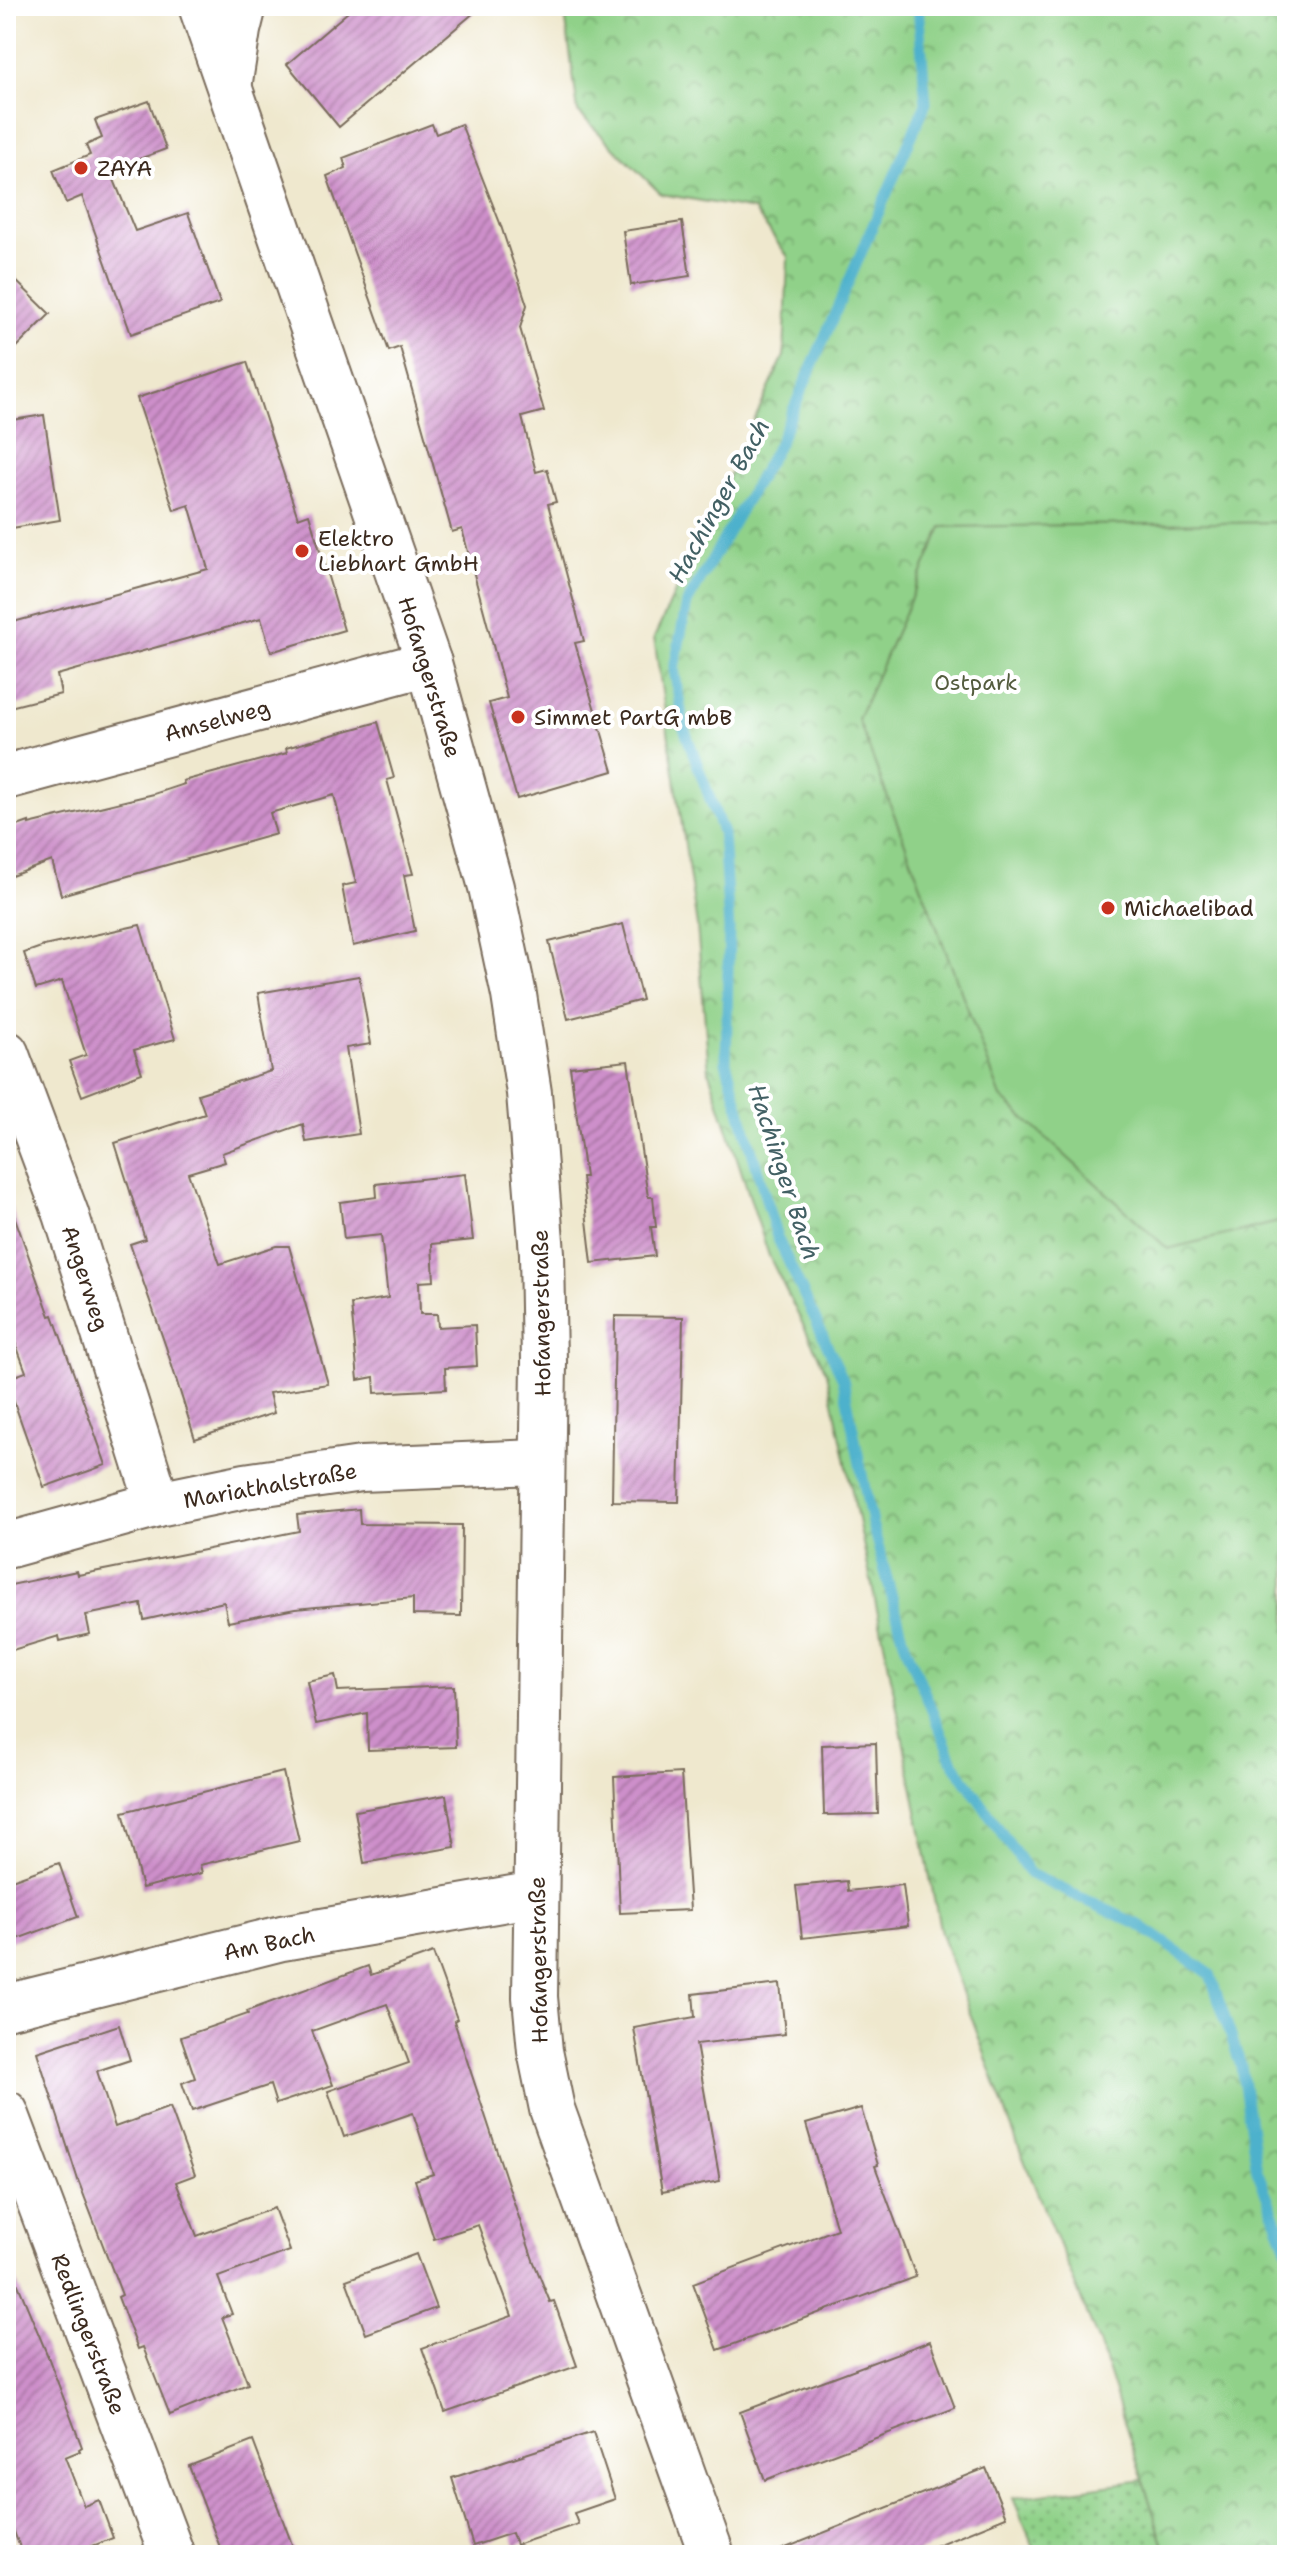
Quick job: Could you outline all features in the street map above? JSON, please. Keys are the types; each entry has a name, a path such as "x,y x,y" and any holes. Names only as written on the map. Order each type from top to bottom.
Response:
{"street":[{"name":"Hofangerstraße","path":"201,6 429,663 491,887 514,995 529,1093 542,1253 544,1362 540,1462 535,1997 540,2051 552,2109 712,2555"},
{"name":"Hofangerstraße","path":"229,87 244,6"},
{"name":"Amselweg","path":"6,777 429,663"},
{"name":"Angerweg","path":"6,1053 66,1214 158,1504"},
{"name":"Mariathalstraße","path":"6,1546 158,1504 245,1486 361,1469 540,1462"},
{"name":"Am Bach","path":"6,2007 282,1938 536,1894"},
{"name":"Redlingerstraße","path":"6,2113 172,2555"}],"green space":[{"name":"Ostpark","path":"564,6 1287,6 1287,2555 1167,2555 1099,2343 1019,2148 941,1934 827,1373 769,1256 709,1072 697,926 654,638 784,356 788,257 754,210 661,194 578,112"},
{"name":"Michaelibad","path":"1287,522 1287,1220 1168,1249 1001,1097 858,719 942,527"},
{"path":"1143,2480 1167,2555 1037,2555 1013,2498"}],"building":[{"path":"355,6 482,6 339,127 287,64"},
{"path":"149,101 166,149 110,170 135,231 188,213 220,303 131,334 82,196 66,203 53,170 90,155 86,145 102,138 95,120"},
{"path":"432,124 436,134 461,124 500,223 527,305 520,328 544,411 522,417 536,472 547,469 556,502 548,504 584,641 575,643 613,771 517,799 489,703 507,698 462,529 452,532 400,347 389,351 327,176 346,168 343,158"},
{"path":"682,222 690,276 631,285 623,231"},
{"path":"6,271 50,314 6,358"},
{"path":"247,362 298,518 309,514 344,630 271,652 261,618 57,675 61,694 6,708 6,624 208,569 189,505 174,510 137,398"},
{"path":"44,415 60,520 6,529 6,421"},
{"path":"378,722 394,778 387,780 413,874 404,875 415,931 353,946 342,886 356,883 334,795 270,813 276,834 61,895 52,861 6,878 6,830 154,794 184,784 183,781 287,753 286,748"},
{"path":"623,924 642,1000 568,1019 549,942"},
{"path":"140,925 175,1039 134,1050 142,1073 82,1096 69,1061 86,1055 62,981 36,989 24,953"},
{"path":"359,976 371,1044 346,1048 359,1134 306,1142 303,1124 222,1153 225,1162 188,1173 220,1264 276,1246 289,1246 328,1384 269,1393 274,1413 195,1439 130,1244 145,1239 115,1143 205,1114 198,1094 271,1071 258,993"},
{"path":"628,1061 648,1197 653,1197 656,1227 651,1227 655,1256 592,1263 582,1177 585,1177 570,1067"},
{"path":"465,1174 473,1240 432,1244 434,1281 419,1282 420,1314 437,1314 438,1327 475,1325 477,1366 445,1368 446,1389 375,1393 374,1377 358,1380 351,1304 388,1298 381,1235 344,1239 340,1202 377,1197 376,1184"},
{"path":"10,1204 106,1465 44,1487 6,1379 26,1372 6,1317 6,1205"},
{"path":"615,1316 683,1317 679,1502 612,1501"},
{"path":"359,1509 360,1524 462,1525 461,1616 413,1615 413,1598 295,1609 228,1622 224,1602 144,1620 141,1604 86,1615 90,1634 60,1641 59,1636 6,1652 6,1586 77,1571 78,1575 299,1531 297,1515"},
{"path":"335,1675 338,1691 454,1686 456,1747 368,1750 367,1713 316,1724 307,1681"},
{"path":"876,1743 878,1814 824,1815 822,1745"},
{"path":"283,1772 299,1841 200,1865 202,1873 142,1888 123,1812"},
{"path":"681,1773 690,1910 620,1913 614,1777"},
{"path":"446,1795 455,1847 364,1863 355,1811"},
{"path":"59,1863 78,1917 6,1943 6,1882"},
{"path":"847,1881 848,1891 903,1885 908,1926 802,1938 796,1886"},
{"path":"433,1953 533,2260 550,2302 554,2301 577,2366 445,2412 422,2348 512,2316 478,2225 434,2239 415,2180 433,2174 413,2113 344,2137 328,2091 409,2063 387,2004 312,2031 333,2085 276,2104 270,2085 192,2111 182,2083 195,2078 181,2037 368,1966 371,1975"},
{"path":"780,1984 785,2034 696,2044 720,2181 662,2192 634,2028 695,2017 693,1994"},
{"path":"119,2025 130,2060 97,2071 115,2127 170,2107 195,2175 176,2182 197,2236 274,2208 290,2251 218,2277 232,2314 222,2317 248,2384 170,2415 143,2347 138,2349 118,2297 122,2295 78,2180 37,2052"},
{"path":"861,2108 878,2165 875,2166 916,2277 718,2350 693,2283 837,2229 806,2124"},
{"path":"416,2254 436,2308 366,2334 346,2280"},
{"path":"6,2256 82,2447 80,2451 65,2457 84,2506 99,2500 113,2538 70,2555 23,2555 6,2511"},
{"path":"930,2341 955,2408 765,2480 740,2412"},
{"path":"593,2432 615,2499 574,2513 578,2524 516,2545 512,2533 473,2546 452,2478"},
{"path":"253,2441 296,2555 223,2555 189,2466"},
{"path":"986,2468 1006,2517 912,2555 773,2553"}],"waterway":[{"name":"Hachinger Bach","path":"918,6 926,103 778,445 687,603 674,669 684,728 723,834 729,929 726,1062 777,1237 843,1379 872,1524 905,1644 953,1762 1030,1874 1141,1926 1210,1974 1241,2066 1257,2170 1287,2248"}],"place":[{"name":"ZAYA","path":"81,168"},
{"name":"Elektro Liebhart GmbH","path":"302,551"},
{"name":"Simmet PartG mbB","path":"518,717"},
{"name":"Michaelibad","path":"1108,908"}]}
